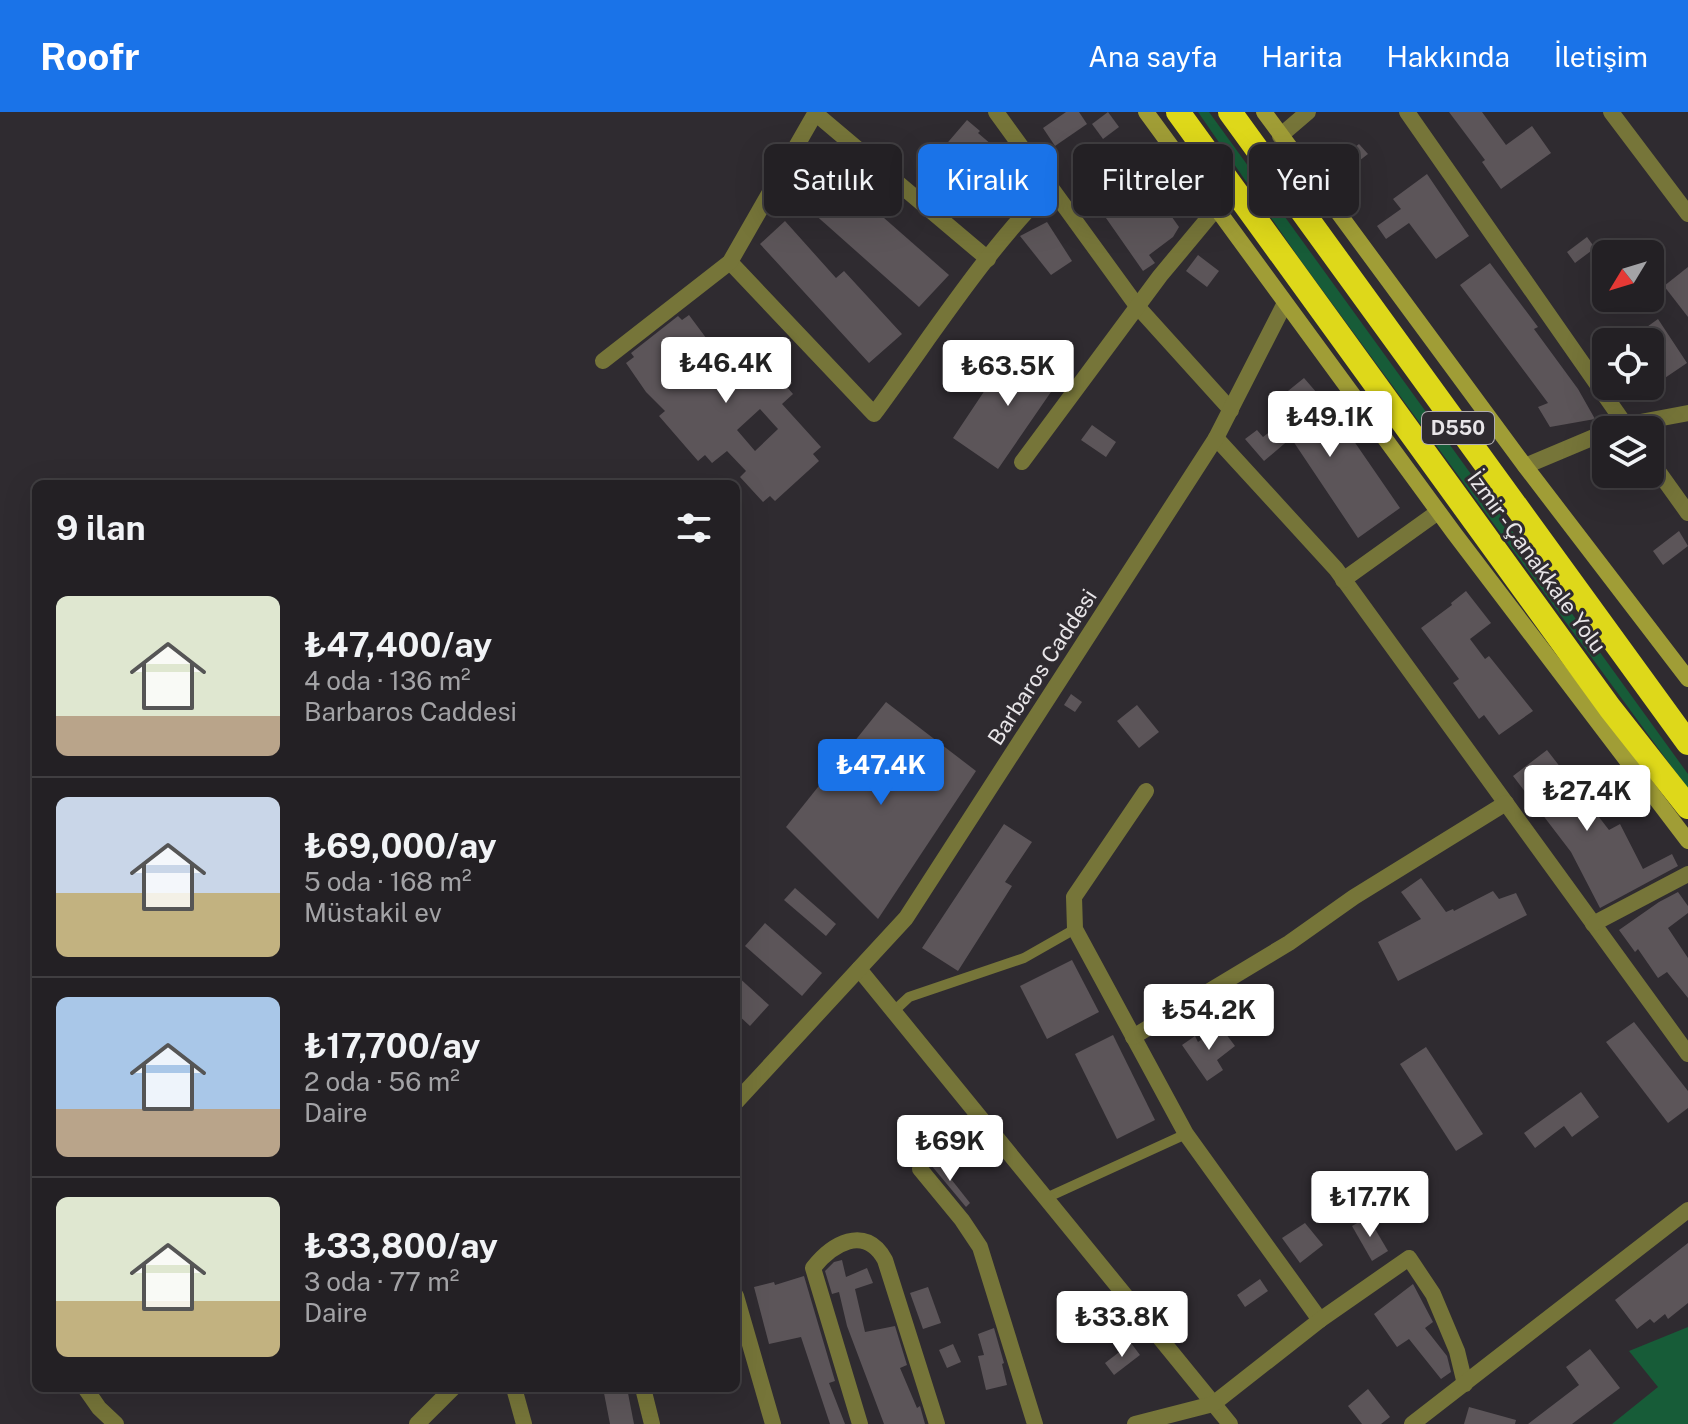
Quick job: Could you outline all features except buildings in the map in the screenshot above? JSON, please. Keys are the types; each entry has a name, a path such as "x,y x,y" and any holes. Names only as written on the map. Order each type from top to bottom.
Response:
{"highway":[{"name":"İzmir - Çanakkale Yolu","path":"1178,112 1610,708 1688,807"},
{"name":"İzmir - Çanakkale Yolu","path":"1230,112 1688,743"}],"main road":[{"path":"1146,112 1169,144"},
{"path":"1264,112 1525,466 1688,679"},
{"path":"1220,216 1438,512 1688,841"}],"street":[{"path":"603,361 730,262 815,112 988,259"},
{"path":"996,112 1019,144"},
{"path":"1280,136 1308,112"},
{"path":"1407,112 1608,416"},
{"path":"1611,112 1688,214"},
{"path":"1057,197 1137,306 1231,410"},
{"path":"730,262 874,414 1022,216"},
{"path":"1022,462 1137,306 1210,216"},
{"name":"Barbaros Caddesi","path":"740,1098 906,918 1216,438 1285,303"},
{"path":"1664,418 1688,413"},
{"path":"1216,438 1343,580 1688,1054"},
{"path":"1525,466 1592,439"},
{"path":"1664,480 1688,513"},
{"path":"1343,580 1438,512"},
{"path":"1146,791 1074,897 1075,929 1186,1134 1320,1320"},
{"path":"1133,1037 1289,943 1354,897 1506,803"},
{"path":"1593,924 1688,874"},
{"path":"859,969 1230,1424"},
{"path":"920,1169 980,1247 1035,1424"},
{"path":"1412,1424 1688,1210"},
{"path":"860,1424 813,1268 832,1247 857,1241 873,1245 885,1260 937,1424"},
{"path":"1135,1424 1213,1404 1320,1320 1409,1258 1433,1294 1457,1351 1465,1384"},
{"path":"740,1310 773,1424"},
{"path":"88,1392 116,1424"},
{"path":"417,1424 449,1392"},
{"path":"515,1392 524,1424"},
{"path":"644,1392 652,1424"}],"lane":[{"path":"894,1011 909,997 1024,958 1075,929"},
{"path":"1046,1198 1186,1134"}],"green space":[{"path":"1198,112 1209,112 1232,144 1220,144"},
{"path":"1233,145 1249,167 1249,186 1233,163"},
{"path":"1270,216 1284,216 1688,774 1688,789"},
{"path":"1688,1327 1688,1424 1612,1424 1658,1387 1629,1351"}]}
